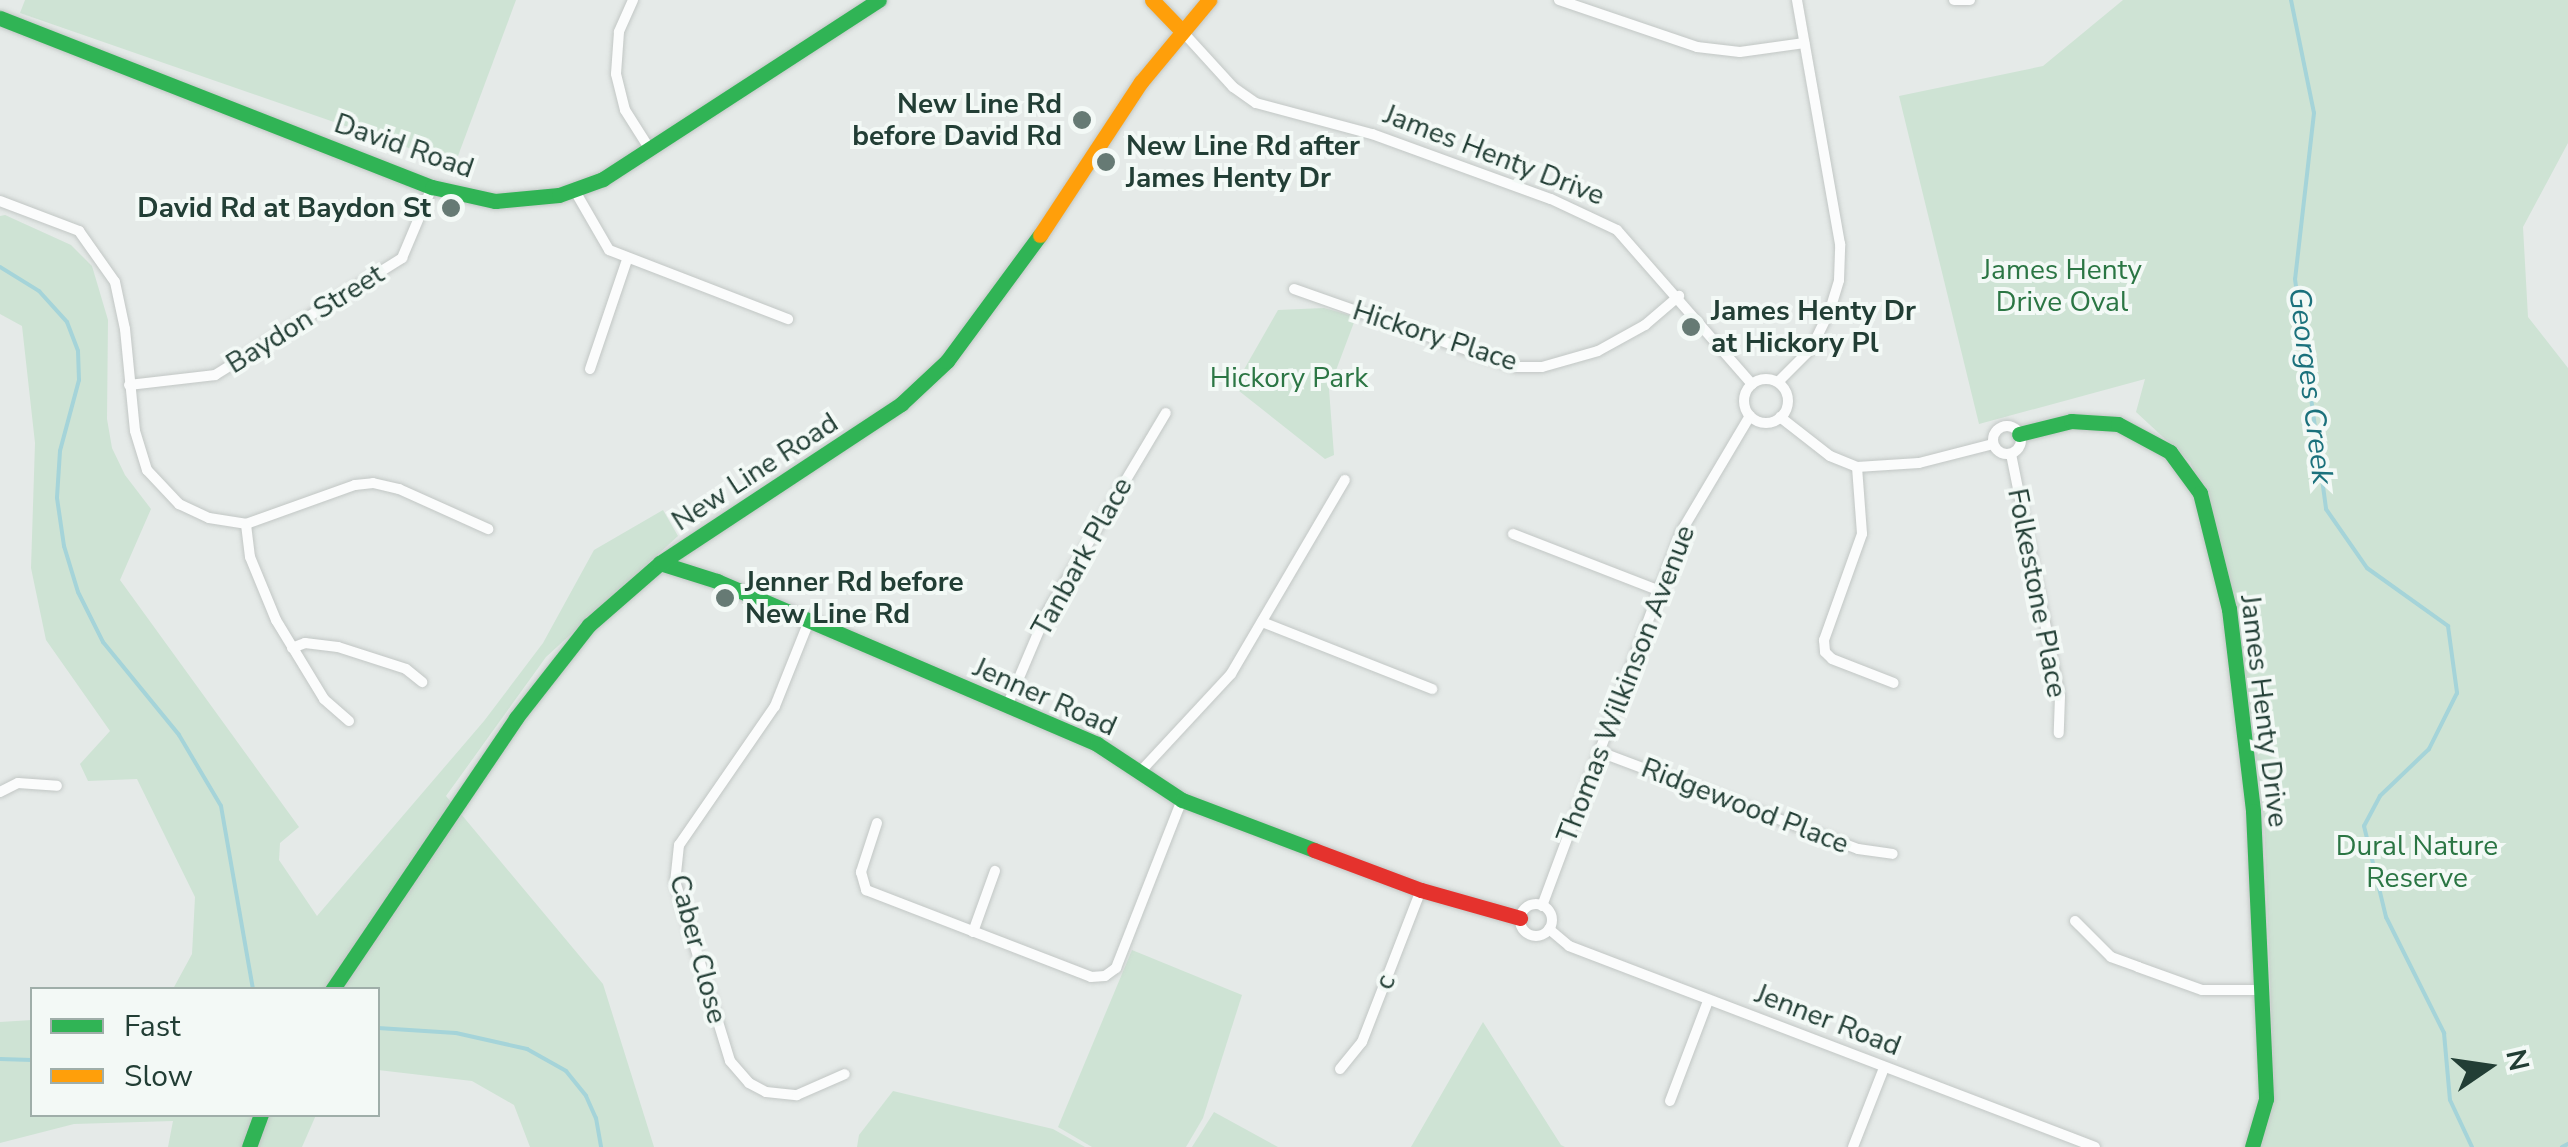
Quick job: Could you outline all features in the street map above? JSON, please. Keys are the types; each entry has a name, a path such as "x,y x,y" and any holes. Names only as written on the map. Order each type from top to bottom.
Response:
{"street":[{"path":"633,0 620,32 616,74 625,110 649,148"},
{"name":"David Road","path":"0,18 432,187 495,201 575,191 649,148 878,0"},
{"path":"1152,0 1181,30"},
{"name":"New Line Road","path":"334,987 550,669 589,625 660,562 850,441 901,404 947,361 1007,286 1088,159 1181,30 1209,0"},
{"path":"1558,0 1696,47 1740,52 1804,43"},
{"path":"1778,382 1811,349 1839,280 1840,244 1797,0"},
{"path":"1954,0 1970,0"},
{"name":"James Henty Drive","path":"1181,30 1233,87 1256,102 1372,134 1600,220 1630,240 1752,384"},
{"name":"Baydon Street","path":"129,385 216,375 402,258 432,187"},
{"path":"575,191 608,250 788,319"},
{"path":"0,202 79,231 115,282 125,328 135,431 147,470 179,504 208,518 246,524 356,485 372,483 399,489 488,528"},
{"path":"590,369 627,260"},
{"name":"Hickory Place","path":"1294,288 1515,367 1542,367 1598,352 1645,325 1679,296"},
{"path":"1764,379 1778,382 1788,399 1780,417 1768,422 1750,416 1744,396 1752,384 1764,379"},
{"name":"Tanbark Place","path":"1007,706 1046,614 1166,413"},
{"name":"Thomas Wilkinson Avenue","path":"1542,906 1681,532 1750,416"},
{"path":"1780,417 1830,456 1857,466 1919,462 1992,444"},
{"name":"James Henty Drive","path":"2020,434 2071,421 2118,424 2170,452 2200,493 2228,609 2253,811 2266,1100 2252,1147"},
{"path":"2004,426 2020,434 2020,446 2011,454 1998,452 1992,444 1996,431 2004,426"},
{"name":"Folkestone Place","path":"2011,454 2060,696 2059,733"},
{"path":"1857,466 1862,534 1824,640 1825,652 1832,660 1894,684"},
{"path":"1140,772 1231,674 1345,480"},
{"path":"246,524 260,586 292,648 324,699 349,721"},
{"path":"1514,534 1660,591"},
{"name":"Jenner Road","path":"660,562 717,581 1097,744 1182,800 1421,890 1520,918"},
{"name":"Caber Close","path":"809,621 775,706 679,845 674,881 730,1060 739,1072 766,1092 782,1095 810,1092 845,1074"},
{"path":"1262,622 1432,690"},
{"path":"292,648 305,643 338,647 406,669 422,682"},
{"name":"Ridgewood Place","path":"1600,752 1858,850 1893,854"},
{"path":"0,792 18,784 58,786"},
{"path":"877,823 861,872 866,890 1091,977 1105,976 1116,968 1182,800"},
{"path":"973,932 995,871"},
{"name":"c","path":"1340,1069 1362,1042 1421,890"},
{"path":"1528,906 1542,906 1550,913 1549,929 1540,936 1530,935 1520,918 1528,906"},
{"path":"2076,921 2110,957 2138,968 2202,990 2262,990"},
{"name":"Jenner Road","path":"1549,929 1568,946 1884,1068 2060,1141 2094,1147"},
{"path":"1670,1101 1708,1000"},
{"path":"1854,1147 1884,1068"},
{"path":"249,1147 260,1117"}],"green space":[{"path":"25,0 516,0 455,164 20,13"},
{"path":"2123,0 2568,0 2568,143 2523,227 2528,317 2568,368 2568,1147 2260,1147 2274,1084 2264,818 2239,630 2213,515 2190,462 2136,412 2145,379 1979,424 1899,96 2043,66"},
{"path":"0,216 71,245 92,266 108,320 107,419 112,448 125,475 151,509 120,580 299,827 280,843 279,860 317,916 484,721 543,643 594,550 663,510 678,536 546,657 446,796 603,984 654,1147 530,1147 514,1105 472,1081 380,1070 380,987 174,987 192,954 195,897 137,779 88,781 80,764 110,731 46,640 31,568 35,443 22,326 0,314"},
{"name":"Hickory Park","path":"1324,308 1356,317 1329,389 1334,455 1325,459 1234,387 1278,310"},
{"path":"1132,950 1242,995 1203,1118 1186,1147 1092,1147 1058,1127"},
{"path":"30,1020 30,1117 315,1117 302,1147 168,1147 173,1121 74,1124 0,1143 0,1022"},
{"path":"1483,1022 1561,1145 1565,1147 1411,1147"},
{"path":"893,1091 1053,1129 1085,1147 857,1147 859,1135"},
{"path":"1214,1112 1278,1147 1192,1147"}],"waterway":[{"name":"Georges Creek","path":"2291,0 2314,113 2295,279 2326,509 2367,568 2448,626 2457,693 2429,749 2380,796 2364,826 2386,917 2444,1033 2450,1100 2472,1147"},
{"path":"0,267 39,291 67,322 78,351 79,380 60,451 57,498 64,546 78,592 103,642 179,735 221,806 252,987"},
{"path":"380,1028 456,1033 527,1049 566,1071 586,1096 596,1118 601,1147"},
{"path":"0,1059 30,1060"},
{"name":"Georges Creek","path":"2562,1147 2568,1144"}],"traffic: fast":[{"path":"0,18 432,187 495,201 559,195 603,179 879,0"},
{"path":"334,987 516,718 589,625 660,563 901,404 947,361 1040,235"},
{"path":"2019,434 2071,421 2118,424 2170,452 2200,493 2229,609 2253,811 2266,1099 2252,1147"},
{"path":"660,563 717,581 1097,744 1182,800 1314,850"},
{"path":"249,1147 260,1117"}],"traffic: slow":[{"path":"1152,0 1181,30"},
{"path":"1040,235 1141,82 1209,0"}],"traffic: jam":[{"path":"1314,850 1421,890 1520,918"}],"place":[{"name":"New Line Rd before David Rd","path":"1082,120"},
{"name":"New Line Rd after James Henty Dr","path":"1106,162"},
{"name":"David Rd at Baydon St","path":"451,208"},
{"name":"James Henty Dr at Hickory Pl","path":"1691,327"},
{"name":"Jenner Rd before New Line Rd","path":"725,598"}],"park label":[{"name":"James Henty Drive Oval","path":"2062,286"},
{"name":"Dural Nature Reserve","path":"2417,862"}]}
